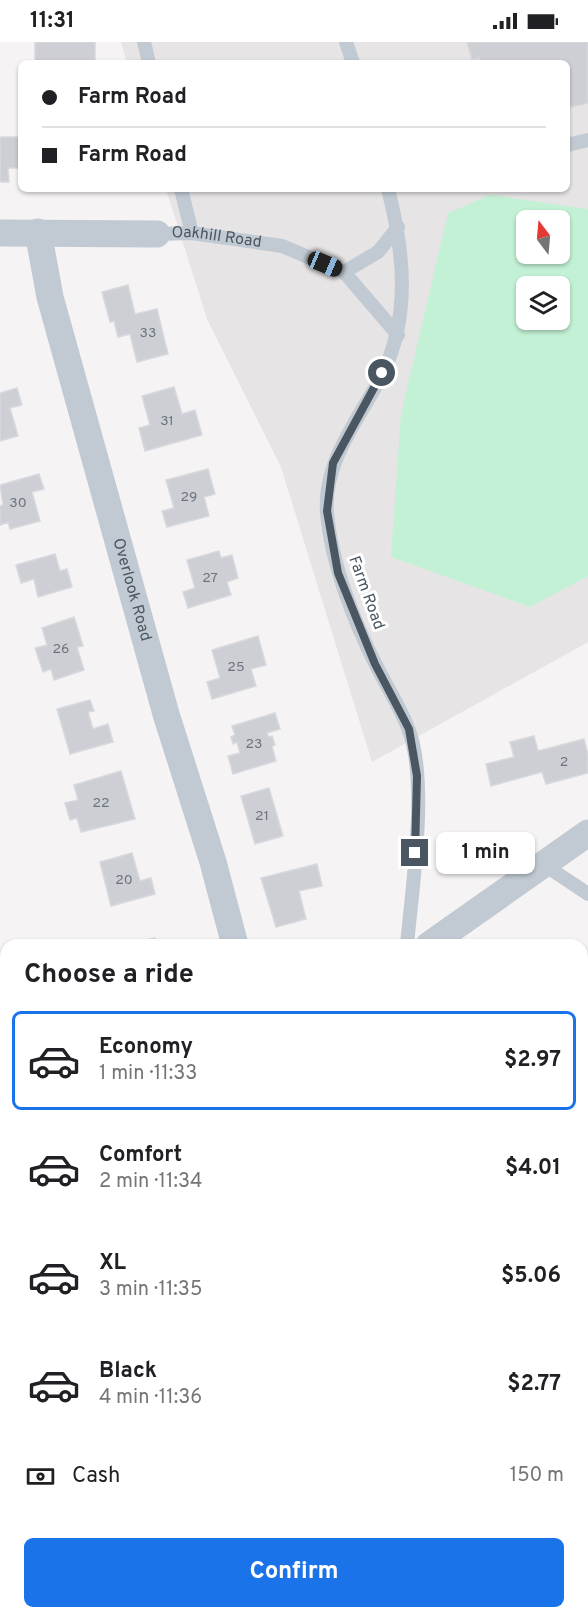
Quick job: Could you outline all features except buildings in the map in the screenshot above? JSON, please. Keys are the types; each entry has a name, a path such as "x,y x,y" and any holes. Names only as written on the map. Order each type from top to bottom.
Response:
{"street":[{"name":"Overlook Road","path":"38,232 50,297 166,714 213,862 234,939"},
{"name":"Oakhill Road","path":"0,233 157,234"},
{"path":"437,939 588,833"}],"lane":[{"path":"144,42 148,60"},
{"path":"346,42 352,60"},
{"path":"570,144 588,140"},
{"path":"182,192 192,233"},
{"name":"Farm Road","path":"390,192 398,227 403,300 398,335 382,373 333,463 327,511 338,573 375,664 409,729 417,776 417,830 408,939"},
{"path":"344,272 378,252 398,227"},
{"name":"Oakhill Road","path":"157,234 192,233 282,246 344,272 398,335"},
{"path":"543,864 588,894"}],"shaded area":[{"path":"121,42 588,42 588,642 372,762 281,467 207,319 167,192 570,192 570,60 126,60"}],"green space":[{"path":"490,195 588,209 588,576 530,607 391,557 401,414 448,213"}],"route":[{"path":"382,373 333,463 327,511 338,573 375,664 409,729 417,776 415,853"}]}
